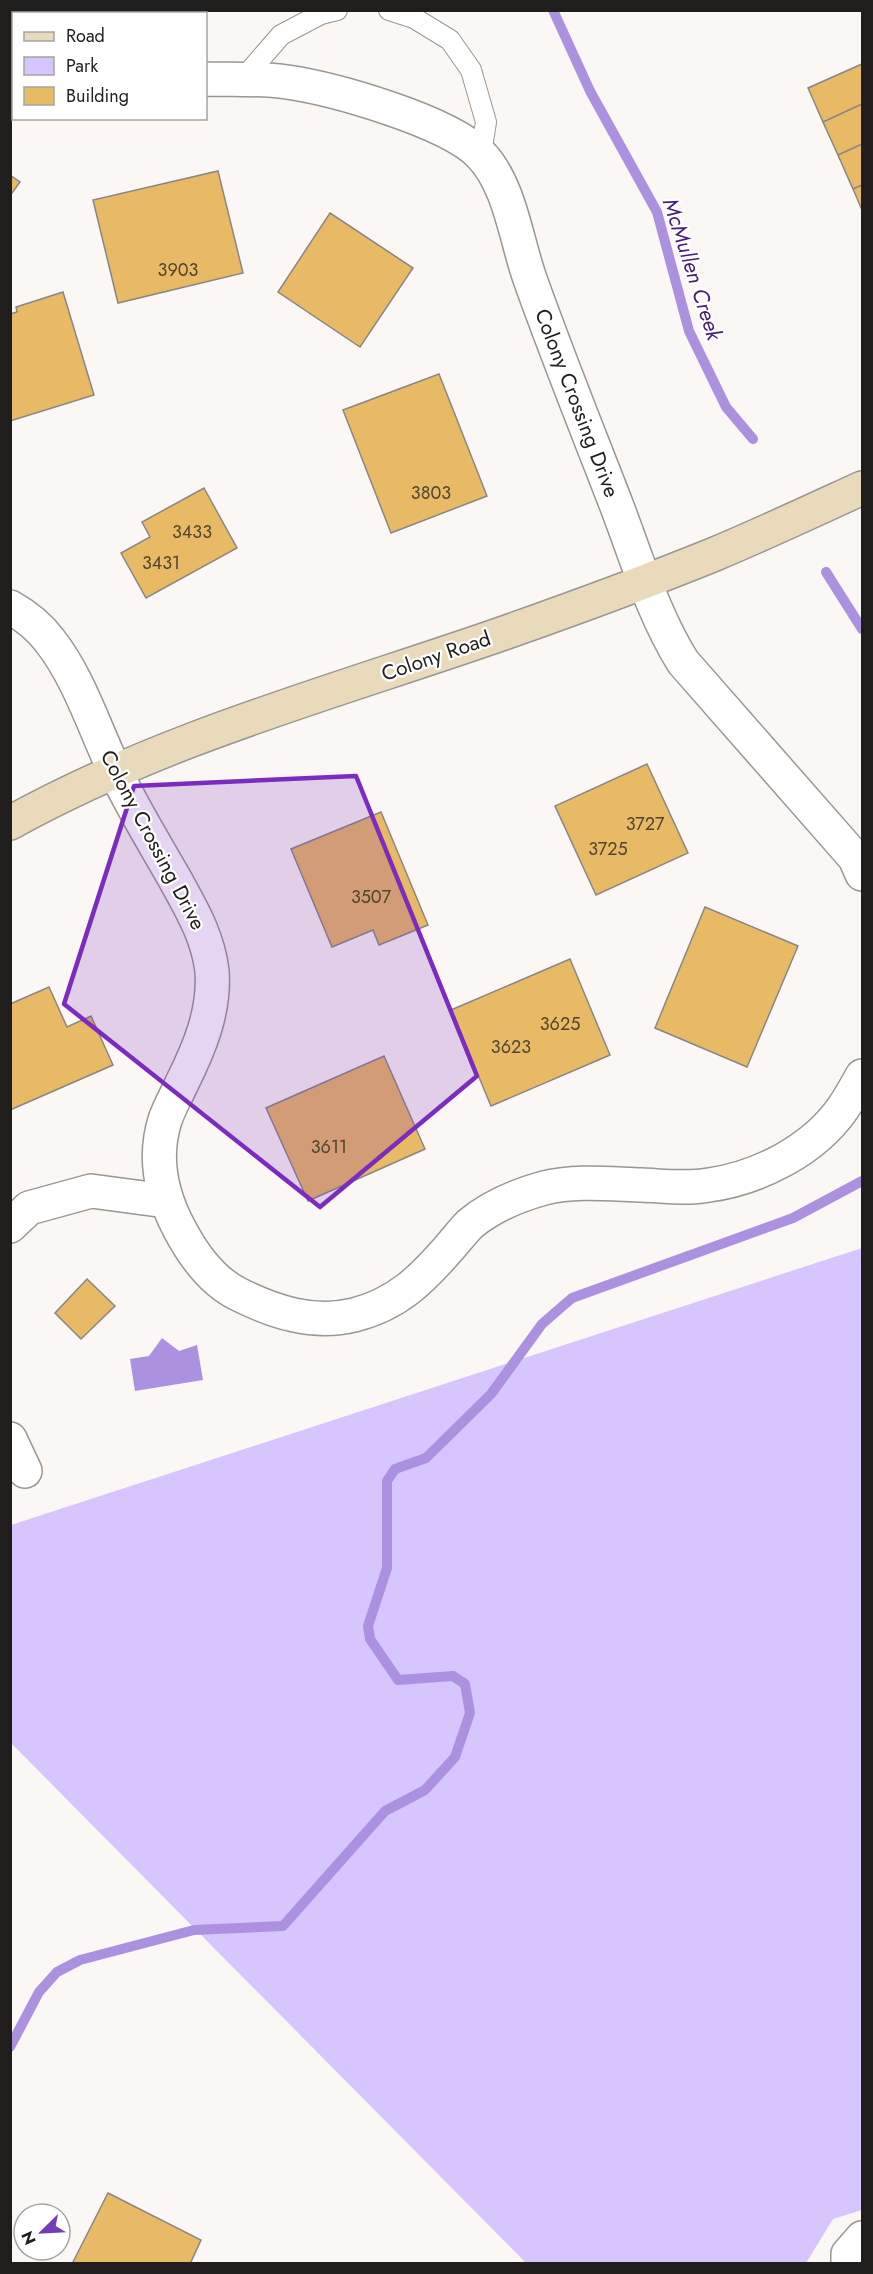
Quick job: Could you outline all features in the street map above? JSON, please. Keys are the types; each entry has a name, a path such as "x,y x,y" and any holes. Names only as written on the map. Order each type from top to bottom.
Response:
{"main road":[{"name":"Colony Road","path":"10,823 116,772 196,737 505,632 646,581 716,554 862,488"}],"street":[{"name":"Colony Crossing Drive","path":"207,79 286,82 341,94 416,118 455,135 481,154 500,181 529,278 673,646 683,662 855,858 862,874"},
{"name":"Colony Crossing Drive","path":"10,607 28,617 51,641 69,671 116,772 201,927 211,966 212,987 207,1027 165,1119 159,1154 161,1183 166,1201 188,1245 216,1279 232,1291 268,1309 287,1315 314,1318 352,1316 387,1303 408,1291 470,1224 489,1211 531,1192 552,1186 581,1183 689,1187 712,1185 756,1172 794,1154 812,1141 842,1110 862,1076"},
{"path":"10,1226 29,1208 91,1191 166,1201"},
{"path":"10,1439 25,1471"},
{"path":"848,2264 848,2254 862,2238"}],"lane":[{"path":"242,80 281,35 321,14 337,10"},
{"path":"389,10 414,18 450,40 471,70 486,122 481,154"}],"highlighted area":[{"path":"356,776 477,1076 320,1207 64,1004 134,786"}],"green space":[{"path":"862,1248 862,2210 833,2219 806,2263 526,2263 11,1743 11,1525"}],"shaded area":[{"path":"162,1338 179,1351 197,1345 203,1380 135,1391 130,1359 149,1356"}],"building":[{"path":"862,64 862,104 823,122 808,88"},
{"path":"862,104 862,144 838,155 823,122"},
{"path":"862,144 862,185 853,189 838,155"},
{"path":"218,171 243,273 118,303 93,200"},
{"path":"10,175 20,182 10,196"},
{"path":"862,185 862,210 853,189"},
{"path":"330,213 413,268 360,347 278,292"},
{"path":"63,292 94,395 10,421 10,314 17,312 16,307"},
{"path":"439,374 487,496 391,533 343,410"},
{"path":"204,488 237,548 146,598 121,553 150,537 142,522"},
{"path":"647,764 688,853 596,895 555,806"},
{"path":"381,812 428,925 379,945 373,930 332,947 291,849"},
{"path":"705,907 798,946 747,1067 655,1028"},
{"path":"570,959 610,1055 491,1106 451,1010"},
{"path":"49,987 67,1027 91,1016 113,1065 10,1110 10,1004"},
{"path":"384,1056 425,1149 308,1201 266,1108"},
{"path":"87,1279 115,1306 81,1339 55,1313"},
{"path":"108,2193 201,2240 190,2264 72,2264"}],"waterway":[{"name":"McMullen Creek","path":"553,10 590,91 657,212 689,331 726,407 753,439"},
{"name":"McMullen Creek","path":"826,572 862,629"},
{"path":"10,2047 39,1992 57,1972 80,1960 194,1930 283,1926 385,1811 425,1790 455,1757 470,1713 465,1684 453,1676 398,1680 370,1639 368,1626 387,1568 387,1481 395,1469 426,1458 491,1394 542,1324 572,1298 793,1218 862,1181"}]}
